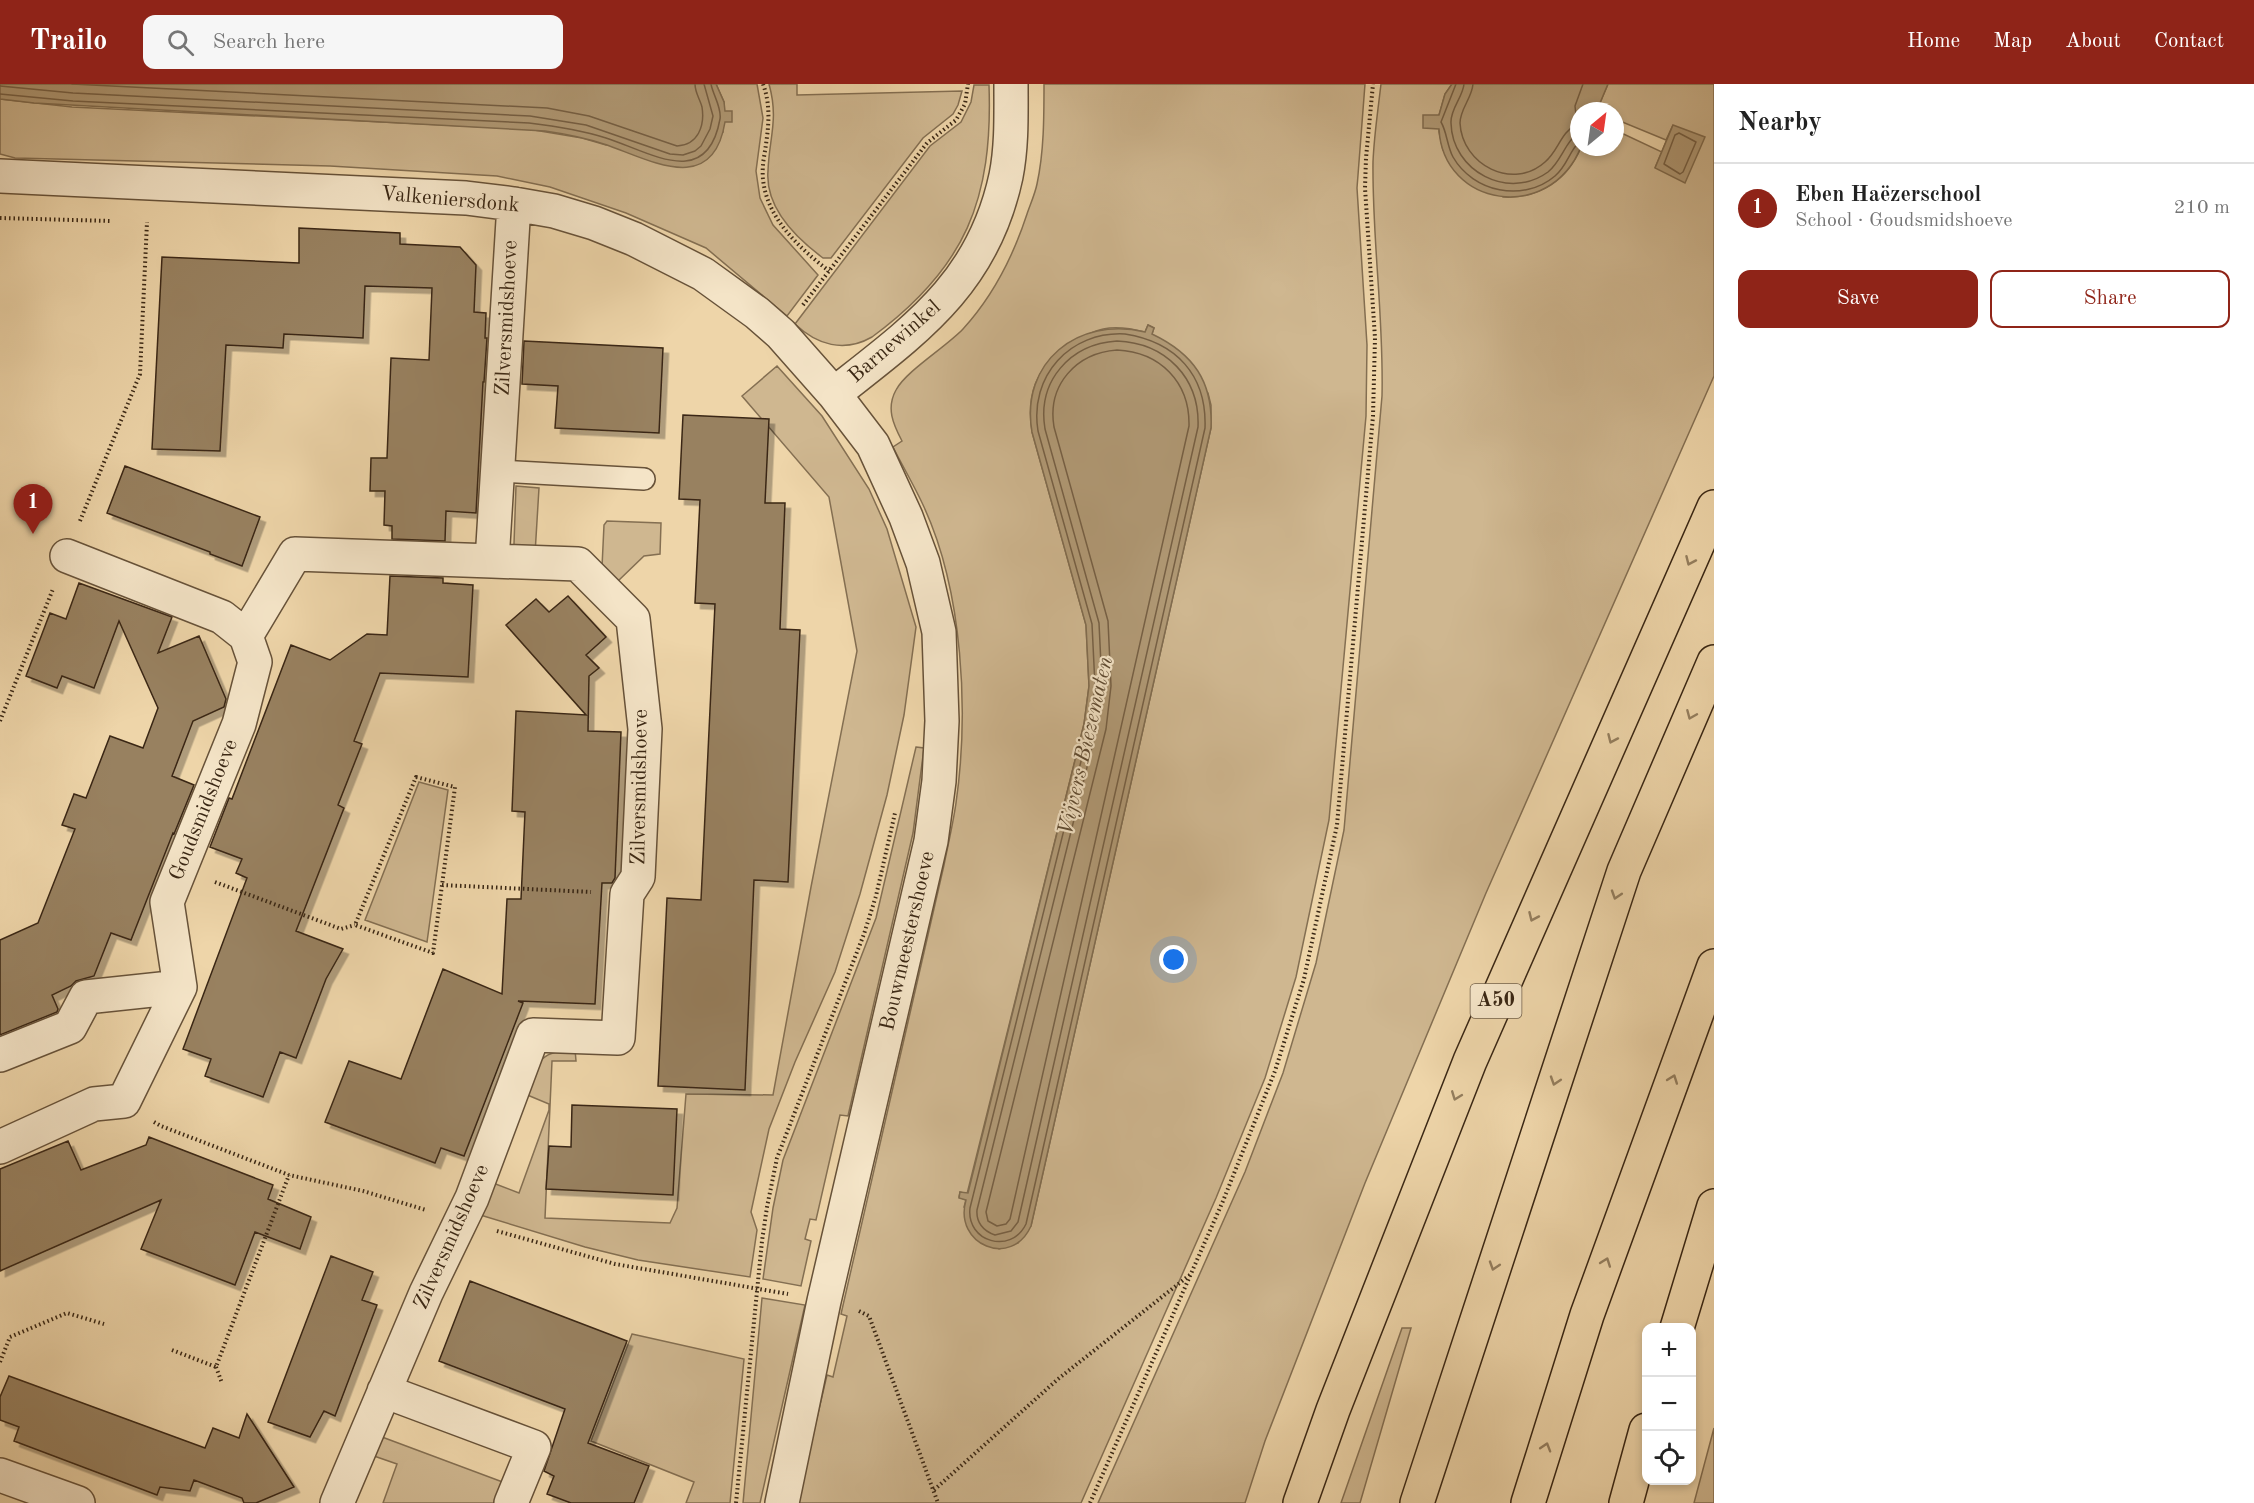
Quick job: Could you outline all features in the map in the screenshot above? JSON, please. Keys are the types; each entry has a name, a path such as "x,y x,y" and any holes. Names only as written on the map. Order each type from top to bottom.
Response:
{"highway":[{"name":"A50","path":"1300,1503 1333,1410 1470,1061 1714,507"},
{"path":"1417,1503 1624,871 1714,662"},
{"path":"1528,1503 1587,1315 1714,966"},
{"path":"1679,1323 1714,1206"},
{"path":"1626,1503 1647,1431"}],"street":[{"name":"Barnewinkel","path":"834,394 931,314 950,294 980,251 997,208 1006,174 1010,140 1011,84"},
{"name":"Valkeniersdonk","path":"2,175 466,198 554,211 594,223 672,257 703,274 732,294 781,334 834,394"},
{"name":"Zilversmidshoeve","path":"337,1503 426,1293 472,1198 533,1035 618,1038 627,894 638,877 645,729 633,619 578,564 492,561 514,204"},
{"name":"Bouwmeestershoeve","path":"782,1503 824,1300 931,841 939,781 942,720 939,632 922,563 906,517 873,445 834,394"},
{"path":"67,556 222,617 246,636 295,554 492,561"},
{"name":"Goudsmidshoeve","path":"180,987 167,902 239,724 255,662 246,636"},
{"path":"0,1055 70,1027 86,997 180,987"},
{"path":"0,1147 94,1104 124,1101 180,987"},
{"path":"384,1391 534,1447 511,1503"},
{"path":"0,1475 78,1503"}],"lane":[{"path":"498,471 644,479"}],"path":[{"path":"763,84 769,118 762,171 765,195 775,216 790,235 828,271"},
{"path":"781,334 927,143 956,120 965,104 968,84"},
{"path":"1090,1503 1251,1137 1304,979 1337,825 1373,416 1375,338 1365,188 1373,84"},
{"path":"0,721 140,374 147,222"},
{"path":"180,869 341,929 355,925 432,953 455,787 417,777 355,925"},
{"path":"736,1503 757,1288 767,1207 777,1158 864,934 876,896 895,811"},
{"path":"442,885 627,894"},
{"path":"124,1101 161,1126 289,1174 363,1191 615,1264 844,1304 869,1317 938,1503"},
{"path":"222,1383 216,1367 289,1174"},
{"path":"934,1491 1058,1379 1191,1274"},
{"path":"0,1362 10,1337 68,1313 104,1324"},
{"path":"172,1350 216,1367"}],"shaded area":[{"path":"716,84 757,84 763,118 756,171 760,198 773,225 818,275 787,316 706,248 626,213 550,187 497,176 330,166 15,158 0,154 0,99 72,107 528,129 582,138 606,145 723,132 724,102"},
{"path":"769,84 797,84 797,95 962,91 953,114 923,138 831,258 823,258 793,231 777,209 772,197 768,184 773,129 773,108"},
{"path":"1044,84 1365,84 1357,188 1367,345 1366,416 1329,820 1296,977 1265,1078 1216,1198 1081,1503 797,1503 827,1375 833,1377 847,1316 841,1314 944,865 955,811 960,768 962,692 955,614 937,540 893,447 902,441 894,422 891,403 896,390 908,375 956,336 974,316 993,289 1009,260 1022,230 1037,184 1044,122","holes":["1148,325 1154,328 1152,334 1208,393 1211,405 1211,428 1031,1226 1018,1243 999,1249 964,1207 966,1200 959,1197 960,1192 967,1194 1084,724 1089,686 1086,625 1032,432 1032,394 1040,373 1047,364 1066,347 1086,335 1112,328 1145,332"]},
{"path":"1381,84 1452,84 1445,94 1439,115 1439,132 1443,150 1503,197 1516,197 1529,195 1551,185 1568,169 1576,156 1624,156 1624,134 1662,152 1673,125 1666,140 1624,123 1624,102 1600,102 1608,84 1714,84 1714,376 1486,893 1365,1183 1265,1441 1245,1503 1098,1503 1245,1172 1283,1073 1316,963 1344,830 1382,396 1373,191 1375,133"},
{"path":"974,85 989,85 986,163 979,197 967,228 951,257 930,285 904,311 872,337 862,342 851,345 831,344 822,342 803,331 795,324 930,146 961,122 971,102"},
{"path":"777,366 822,416 869,489 887,529 916,627 904,715 887,795 860,894 835,972 795,1062 769,1129 751,1212 757,1230 750,1277 638,1260 585,1247 477,1214 493,1183 519,1193 549,1110 549,1104 525,1094 537,1066 546,1056 553,1053 575,1049 576,1061 552,1061 545,1218 670,1223 677,1208 686,1094 773,1095 857,651 829,497 742,396"},
{"path":"516,486 539,488 535,554 516,550 514,544"},
{"path":"607,521 661,523 660,554 644,556 618,581 602,567 604,525"},
{"path":"916,747 924,748 913,833 848,1116 840,1115 816,1220 810,1219 805,1239 811,1241 801,1286 763,1279 773,1208 783,1160 876,918"},
{"path":"419,782 448,790 427,942 365,920"},
{"path":"762,1298 805,1305 760,1503 743,1503"},
{"path":"1402,1328 1411,1328 1360,1503 1341,1503"},
{"path":"632,1334 744,1359 730,1503 686,1503 694,1482 591,1441"},
{"path":"1714,1428 1714,1503 1694,1503"},
{"path":"382,1437 508,1484 504,1503 383,1503 397,1464 374,1456"}],"water":[{"path":"0,84 716,84 724,102 725,111 732,111 732,122 725,122 718,145 708,159 694,166 678,167 643,159 592,140 545,131 34,103 0,99"},
{"path":"1452,84 1608,84 1600,102 1570,102 1570,156 1576,156 1566,172 1546,188 1523,196 1500,196 1477,189 1458,176 1445,155 1439,129 1423,128 1423,115 1439,115 1445,94"},
{"path":"1673,125 1705,137 1685,183 1655,168"},
{"name":"Vijvers Biezematen","path":"1148,325 1154,328 1152,334 1179,351 1198,371 1209,397 1211,428 1031,1226 1022,1239 1011,1246 999,1249 987,1246 976,1239 968,1229 964,1216 966,1200 959,1198 960,1192 968,1193 1084,724 1089,686 1086,625 1032,432 1031,407 1035,385 1045,365 1059,350 1077,338 1097,331 1120,329 1145,332"}],"building":[{"path":"299,228 400,233 400,244 460,247 476,265 474,312 486,313 485,338 487,338 476,513 446,511 445,541 392,539 392,526 384,525 385,491 370,491 371,458 387,458 391,358 429,360 432,288 365,286 363,338 284,334 283,348 226,345 220,451 152,449 162,257 299,263"},
{"path":"524,341 663,348 659,433 555,428 558,386 522,384"},
{"path":"683,415 769,419 765,503 785,503 780,629 800,630 788,882 754,880 745,1090 658,1086 667,898 701,900 715,604 695,603 700,500 679,499"},
{"path":"125,466 260,517 242,566 107,513"},
{"path":"390,576 443,578 443,583 473,585 468,677 380,673 354,741 362,744 338,805 344,808 296,931 343,949 326,979 296,1058 280,1052 263,1097 205,1076 211,1059 183,1049 247,878 236,873 242,859 210,847 229,798 232,799 291,645 330,660 367,634 387,635"},
{"path":"79,583 172,617 158,653 199,636 226,699 224,707 193,721 172,776 194,785 131,940 111,933 94,976 76,981 52,995 58,1009 57,1012 0,1035 0,940 38,923 75,829 62,825 74,794 86,798 110,736 143,748 158,708 119,621 94,688 62,676 57,688 26,676 50,613 66,619"},
{"path":"568,596 606,637 586,655 599,668 589,676 588,731 621,732 615,878 612,883 602,883 595,1004 518,1001 523,1003 464,1156 441,1148 435,1163 325,1122 349,1061 401,1079 443,969 502,994 507,899 521,899 525,812 512,811 516,711 586,715 506,625 536,599 549,612"},
{"path":"572,1105 677,1109 673,1195 546,1189 549,1146 571,1147"},
{"path":"149,1137 273,1185 268,1199 311,1217 300,1249 255,1232 235,1285 141,1249 161,1200 0,1271 0,1169 68,1141 81,1170 146,1145"},
{"path":"331,1256 373,1272 362,1300 377,1305 335,1416 324,1411 310,1437 268,1422"},
{"path":"470,1281 627,1341 588,1443 649,1466 634,1503 571,1503 547,1494 554,1476 544,1471 565,1409 439,1361"},
{"path":"9,1376 205,1448 213,1428 239,1438 247,1414 294,1487 256,1503 244,1503 242,1498 194,1480 190,1491 160,1487 157,1495 14,1441 19,1427 0,1420 0,1397"}],"place":[{"name":"Eben Haëzerschool","path":"33,534"}]}
